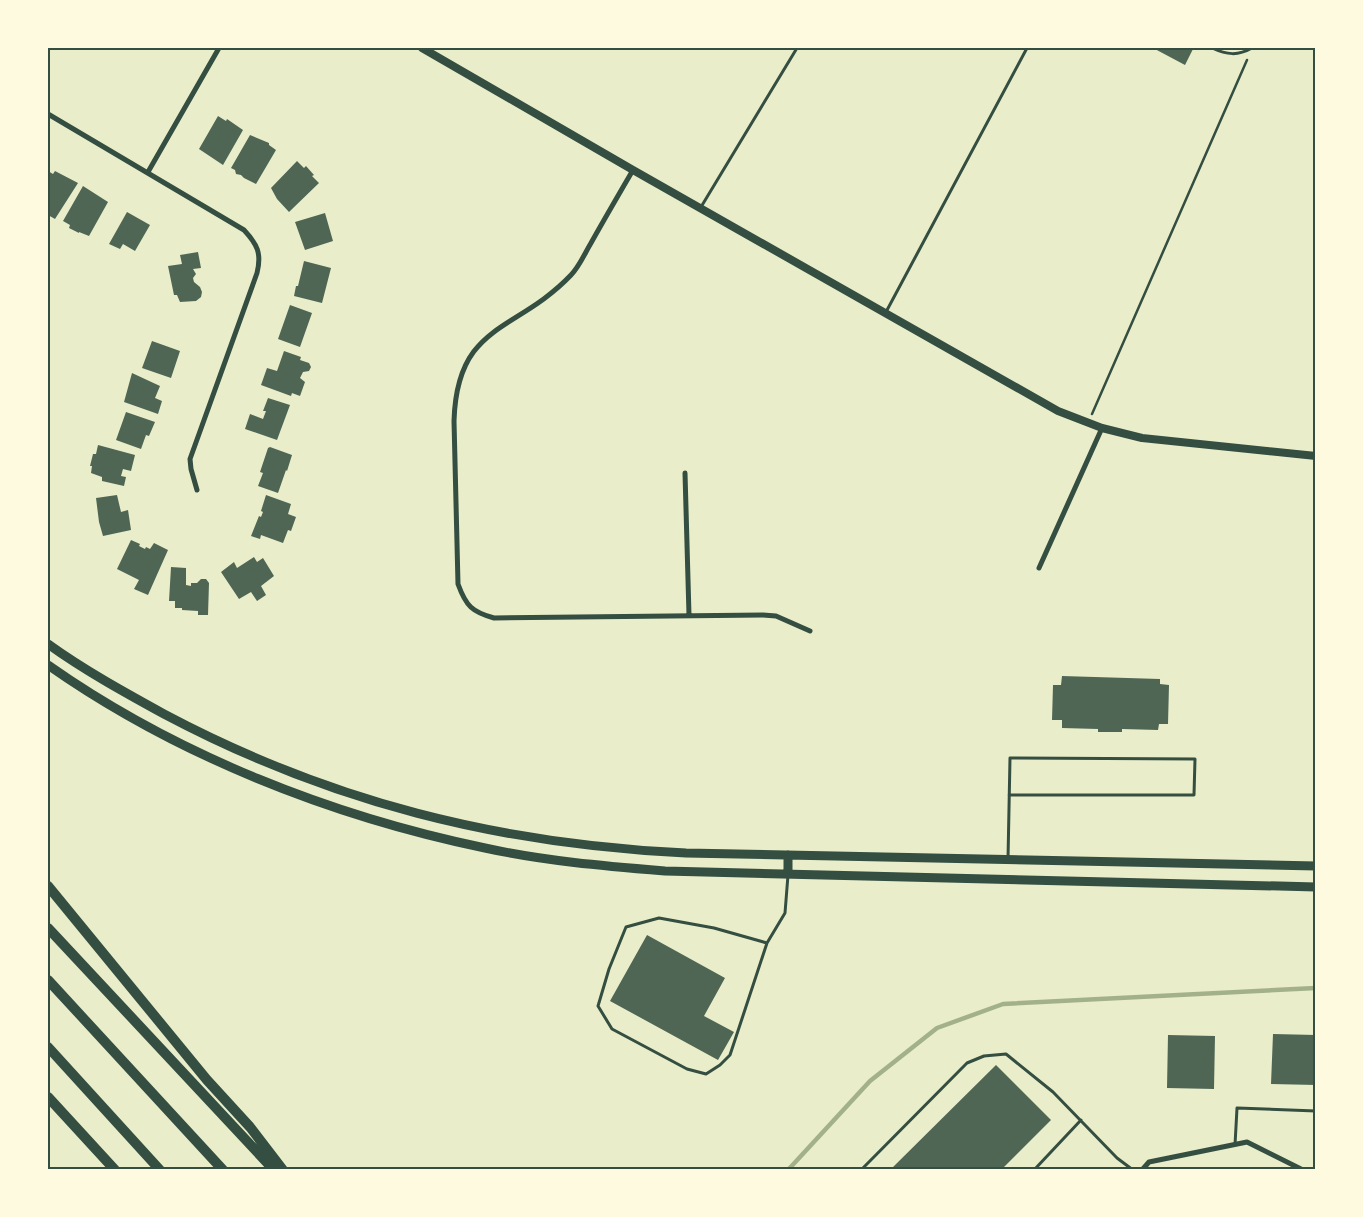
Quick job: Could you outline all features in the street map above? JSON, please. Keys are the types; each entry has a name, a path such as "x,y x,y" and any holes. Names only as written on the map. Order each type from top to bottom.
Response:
{"highway":[{"path":"48,886 207,1080 250,1127 283,1170"},
{"path":"48,928 274,1170"},
{"path":"48,980 223,1170"},
{"path":"48,1047 160,1170"},
{"path":"48,1097 115,1170"}],"main road":[{"path":"48,644 101,679 191,728 281,768 331,788 384,805 493,832 585,846 667,852 1316,866"},
{"path":"48,665 90,693 185,746 304,797 370,819 485,848 547,859 665,871 1316,887"},
{"path":"788,855 788,874"}],"street":[{"path":"148,172 219,48"},
{"path":"422,48 1058,411 1102,428 1142,438 1316,456"},
{"path":"48,114 244,230 254,240 258,250 260,261 190,459 197,490"},
{"path":"633,170 573,274 547,297 495,330 478,344 468,359 458,382 454,402 458,584 463,597 470,608 494,618 689,615 776,616 810,630"},
{"path":"1039,568 1102,428"},
{"path":"685,473 689,615"},
{"path":"1142,1170 1149,1162 1247,1142 1303,1170"}],"lane":[{"path":"700,208 797,48"},
{"path":"886,313 1027,48"},
{"path":"1212,48 1230,55 1243,53 1252,48"},
{"path":"1008,860 1009,795 1010,758 1196,759 1194,795 1009,795"},
{"path":"767,943 714,928 659,918 626,927 609,969 598,1006 612,1029 687,1069 706,1074 720,1065 730,1055 767,943 785,913 788,874"},
{"path":"861,1170 967,1064 984,1056 1006,1054 1053,1092 1117,1158 1133,1170"},
{"path":"1235,1145 1237,1108 1316,1111"},
{"path":"1034,1170 1081,1120"}],"path":[{"path":"1088,423 1249,56"}],"building":[{"path":"1153,48 1191,48 1193,49 1185,65"},
{"path":"218,116 226,121 227,119 243,130 223,165 199,149"},
{"path":"250,135 269,143 276,150 256,184 236,174 235,170 231,168"},
{"path":"297,161 304,168 306,166 319,183 289,212 277,199 271,188"},
{"path":"48,171 53,174 55,171 78,183 55,219 48,215"},
{"path":"83,186 108,202 89,236 69,228 70,225 63,221"},
{"path":"127,212 150,225 135,251 123,244 120,249 109,244"},
{"path":"325,213 333,241 305,250 295,222"},
{"path":"198,252 201,268 193,269 196,274 193,278 194,282 200,287 201,297 196,301 180,302 177,295 174,295 168,266 182,264 180,255"},
{"path":"304,261 331,268 322,303 294,296"},
{"path":"290,305 312,313 300,347 278,339"},
{"path":"152,341 180,351 171,378 142,368"},
{"path":"284,351 301,357 300,360 309,363 311,367 309,371 303,372 300,378 305,382 300,396 292,393 291,396 261,385 267,368 277,371"},
{"path":"132,373 160,386 155,398 162,401 158,414 124,402"},
{"path":"268,398 290,405 277,440 245,429 250,414 263,419 266,411 263,411"},
{"path":"126,412 155,422 149,436 146,435 141,449 116,440"},
{"path":"98,445 135,455 131,471 123,469 121,476 126,477 124,486 102,481 102,477 91,473 92,466 90,466 93,454 96,454"},
{"path":"270,447 292,455 278,493 258,486 263,473 260,472"},
{"path":"117,495 121,512 128,510 131,530 103,536 96,498"},
{"path":"266,495 291,504 288,514 296,517 291,531 288,530 283,543 261,535 260,539 251,536 259,516 261,517 263,512 261,511"},
{"path":"131,540 140,544 139,546 145,549 146,547 150,549 154,543 168,550 148,595 134,589 139,580 117,569"},
{"path":"254,557 257,562 263,558 274,576 261,586 266,595 257,601 251,592 239,599 221,572 234,562 237,568"},
{"path":"171,567 186,568 186,585 191,586 191,583 197,583 201,579 206,579 209,583 208,615 198,615 198,611 175,608 175,601 169,601"},
{"path":"1062,676 1160,679 1160,684 1169,685 1168,724 1159,724 1158,730 1122,729 1122,732 1098,732 1098,729 1062,728 1062,720 1052,720 1053,685 1061,685"},
{"path":"647,935 725,978 704,1016 734,1032 718,1060 610,1001"},
{"path":"1273,1034 1316,1035 1316,1085 1271,1084"},
{"path":"1168,1035 1215,1036 1214,1089 1167,1088"},
{"path":"996,1065 1051,1120 1001,1170 890,1170"}],"waterway":[{"path":"788,1170 870,1081 937,1028 1003,1004 1316,988"}]}
